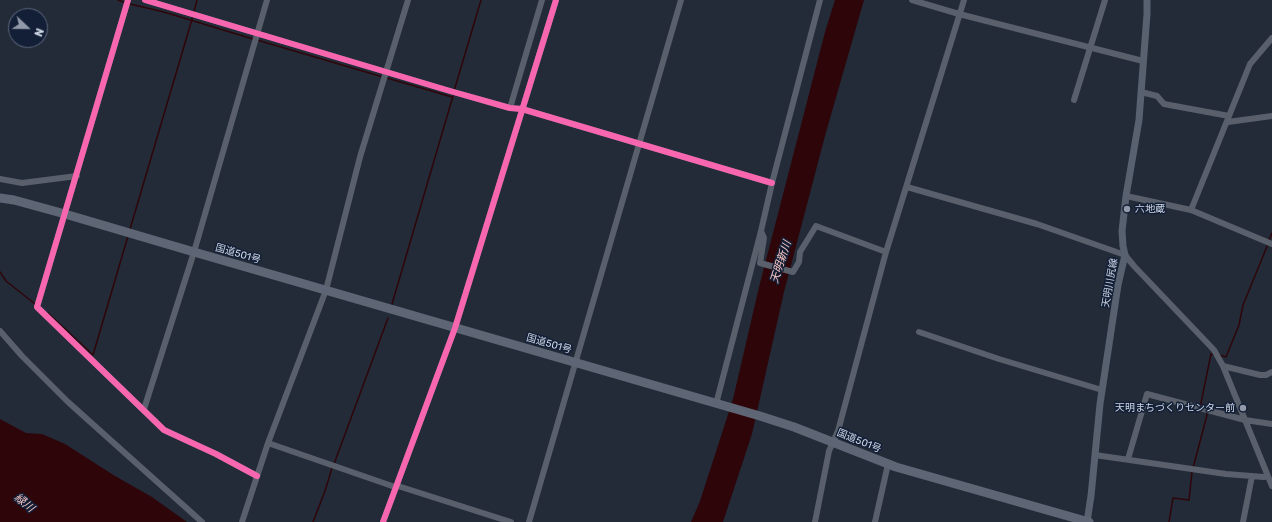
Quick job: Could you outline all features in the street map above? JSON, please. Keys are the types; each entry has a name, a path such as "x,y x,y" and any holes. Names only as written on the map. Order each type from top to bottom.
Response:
{"highway":[{"name":"国道501号","path":"0,198 49,209 760,416 794,427 888,464 1088,522"}],"main road":[{"name":"天明川尻線","path":"1088,522 1102,390 1118,285 1125,255 1122,231 1126,196 1139,120 1147,0"}],"street":[{"path":"145,0 450,91 522,110 772,183"},
{"path":"144,409 194,252 267,0"},
{"path":"242,522 268,443 326,290 360,157 408,0"},
{"path":"510,108 542,0"},
{"path":"383,522 455,328 556,0"},
{"path":"529,522 574,363 681,0"},
{"path":"718,405 772,183 818,9 822,0"},
{"path":"912,0 959,14 1143,61"},
{"path":"815,522 829,451 838,431 886,252 964,0"},
{"path":"1074,100 1105,0"},
{"path":"127,2 37,307 129,398 144,409 164,430 216,454 257,476"},
{"path":"1192,210 1250,64 1272,38"},
{"path":"1140,92 1157,96 1164,104 1228,119 1272,116"},
{"path":"0,179 22,183 76,176"},
{"path":"907,187 1037,224 1125,255 1209,344 1223,366 1272,486"},
{"path":"1126,196 1192,210 1272,244"},
{"path":"761,231 764,238 760,263 793,272 799,262 800,252 816,226 886,252"},
{"path":"0,332 68,402 202,522"},
{"path":"920,332 999,359 1102,390"},
{"path":"1223,366 1260,375 1266,375 1272,372"},
{"path":"1128,459 1147,394 1245,420 1272,424"},
{"path":"268,443 395,487 398,486 511,522"},
{"path":"1096,455 1226,474 1268,476"},
{"path":"875,522 888,464"},
{"path":"1242,522 1252,476"}],"water":[{"name":"天明新川","path":"835,0 864,0 825,136 784,292 752,434 723,522 691,522 700,501 733,399 759,287 825,32"},
{"name":"緑川","path":"0,419 26,433 42,434 65,444 115,476 152,497 187,522 0,522"}],"waterway":[{"path":"118,0 126,3"},
{"path":"194,12 197,0"},
{"path":"454,91 481,0"},
{"path":"130,4 164,12 253,39"},
{"path":"130,229 193,16"},
{"path":"257,40 383,77"},
{"path":"387,78 452,97"},
{"path":"392,304 453,96"},
{"path":"1269,240 1272,233"},
{"path":"48,313 93,355 128,236"},
{"path":"1219,355 1226,357 1239,325 1243,305 1268,244"},
{"path":"0,272 6,281 35,304"},
{"path":"334,464 388,318"},
{"path":"1203,407 1201,403 1211,354 1215,355"},
{"path":"1193,468 1207,415 1206,412"},
{"path":"313,522 332,468"},
{"path":"1169,522 1173,498 1189,500 1192,472"}],"cycle path":[{"path":"128,0 37,307 164,430 216,454 257,476"},
{"path":"145,0 450,91 510,108 522,109 772,183"},
{"path":"383,522 455,328 556,0"}],"place":[{"name":"六地蔵","path":"1127,209"},
{"name":"天明まちづくりセンター前","path":"1243,408"}]}
